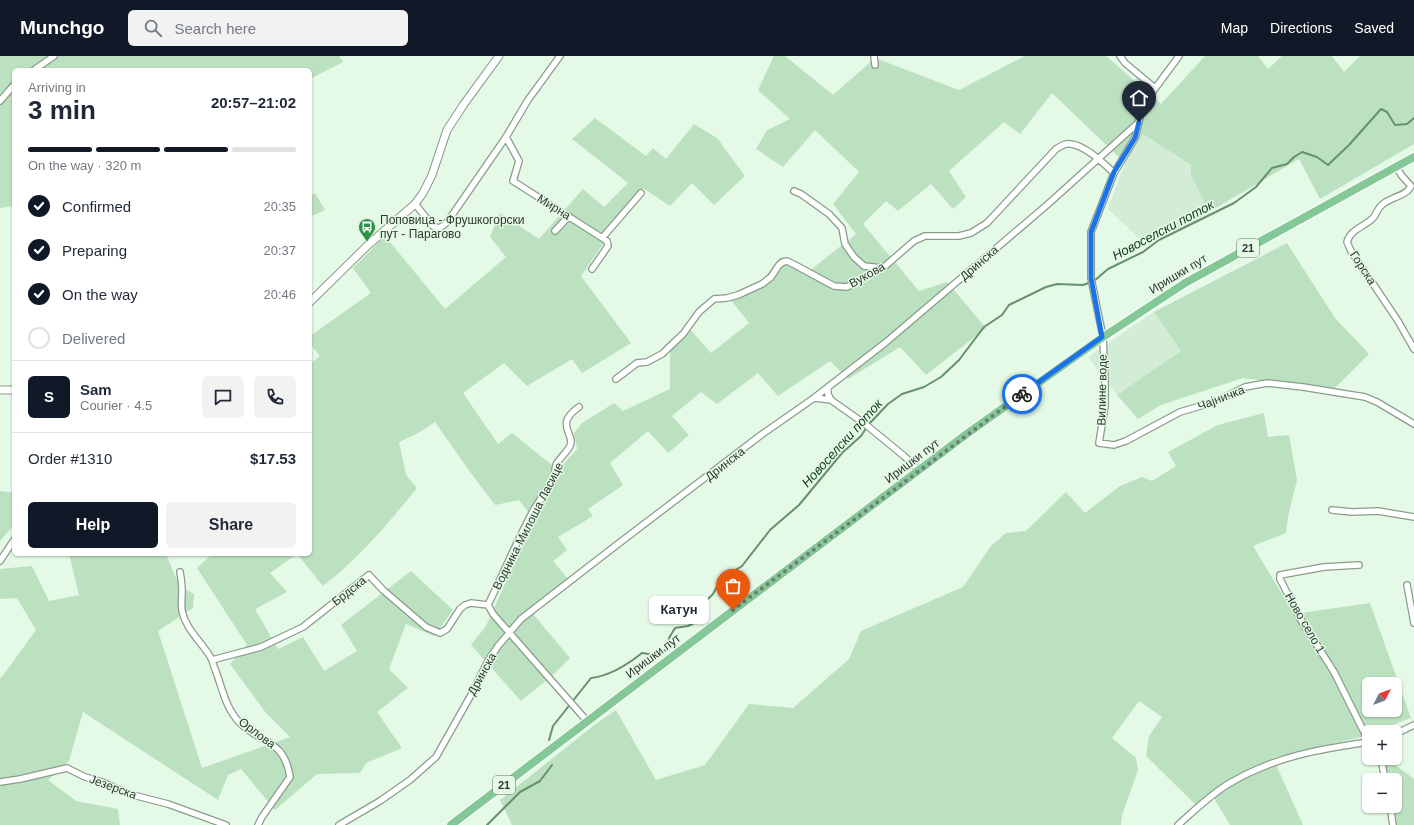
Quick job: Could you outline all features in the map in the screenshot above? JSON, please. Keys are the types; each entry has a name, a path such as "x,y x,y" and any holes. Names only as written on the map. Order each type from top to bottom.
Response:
{"main road":[{"name":"Иришки пут","path":"451,825 919,470 1102,337 1185,283 1414,157"}],"street":[{"path":"37,68 54,56"},
{"path":"312,300 368,245 414,204 423,193 447,130 499,56"},
{"path":"414,204 436,228 442,227 448,221 506,136 528,100 560,56"},
{"path":"874,56 875,65"},
{"path":"1116,56 1155,88"},
{"path":"1120,56 1125,63"},
{"name":"Вилине воде","path":"1099,443 1104,406 1105,384 1102,337 1091,278 1091,232 1114,172 1135,138 1142,109 1155,88 1179,56"},
{"path":"0,101 12,87"},
{"name":"Дринска","path":"339,825 380,801 410,780 436,757 471,695 488,660 509,632 531,611 761,435 814,398 885,343 1047,204 1139,122"},
{"name":"Мирна","path":"506,136 519,161 513,181 603,237"},
{"name":"Вукова","path":"616,379 637,363 647,362 662,354 683,334 700,312 714,299 738,295 758,286 771,276 783,262 787,261 834,286 842,288 850,286 884,268 914,241 925,236 959,236 979,229 1000,210 1056,149 1063,145 1070,143 1079,147 1097,158 1114,172"},
{"name":"Горска","path":"1396,167 1402,176 1412,186 1409,190 1382,204 1372,220 1354,231 1349,236 1347,242 1351,251 1398,321 1414,349"},
{"path":"794,191 801,194 829,214 842,228 845,244 854,258 864,266 884,268"},
{"path":"592,269 608,246 607,240 603,237 641,193"},
{"path":"555,231 569,216"},
{"name":"Чајничка","path":"1099,443 1114,445 1126,441 1180,412 1222,399 1245,387 1267,383 1366,397 1414,424"},
{"path":"828,387 828,394 831,400 872,429 919,470"},
{"path":"0,390 12,390"},
{"path":"814,398 831,400"},
{"name":"Водника Милоша Ласице","path":"488,605 533,511 554,479 556,464 564,456 571,444 571,439 567,432 568,418 571,412 579,407"},
{"path":"1332,510 1352,512 1378,510 1414,517"},
{"path":"0,561 12,543"},
{"name":"Ново село 1","path":"1359,564 1324,567 1280,575 1280,579 1301,620 1334,672 1362,728"},
{"name":"Орлова","path":"180,572 182,611 188,627 212,660 225,702 238,721 251,732 278,748 285,757 290,777 258,825"},
{"name":"Брдска","path":"212,660 261,647 303,627 369,575 383,590 426,627 440,633 447,629 460,609 465,605 471,603 488,605"},
{"path":"1407,585 1414,623"},
{"path":"488,605 493,614 587,721"},
{"path":"1402,731 1414,725"},
{"path":"1178,825 1208,798 1230,783 1261,768 1288,757 1362,743"},
{"name":"Језерска","path":"0,782 67,768 85,777 102,782 129,794 168,804 226,825"},
{"path":"1391,813 1393,825"}],"shaded area":[{"path":"0,56 339,56 343,62 312,78 312,68 12,68 12,206 0,208"},
{"path":"774,56 785,56 833,95 875,58 959,90 1025,56 1106,56 1161,104 1205,56 1258,56 1268,69 1282,56 1332,56 1344,72 1360,56 1414,56 1414,144 1320,199 1299,159 1209,212 1191,175 1191,165 1143,134 1125,163 1052,93 1020,134 1004,122 949,171 966,197 953,209 931,184 898,211 886,201 863,224 919,291 947,282 986,328 926,375 900,347 848,379 830,361 778,396 758,373 717,404 701,392 672,416 689,435 668,453 648,431 610,463 623,485 588,509 593,516 558,537 567,550 553,561 572,584 533,614 570,658 554,674 521,701 471,645 486,626 534,520 519,500 495,505 435,422 420,432 399,442 406,475 417,488 361,552 323,586 299,556 312,556 312,362 320,356 312,346 312,335 371,293 353,268 385,236 445,309 506,257 490,237 500,213 539,239 583,189 604,207 628,183 572,139 595,118 646,156 653,148 666,159 694,124 717,138 745,176 714,205 692,183 670,206 643,188 602,233 608,237 581,276 631,343 582,373 572,359 527,386 504,363 463,393 498,444 512,433 558,470 577,449 574,433 582,423 614,403 623,411 670,389 670,350 690,329 711,353 749,323 727,295 761,282 780,257 808,272 856,234 833,204 859,172 815,130 783,167 756,149 767,130 790,119 758,90"},
{"path":"1143,134 1191,165 1191,175 1209,212 1185,227 1139,238 1108,209 1125,163"},
{"path":"315,193 325,210 312,216 312,195"},
{"path":"1287,243 1335,318 1369,354 1334,389 1243,378 1161,405 1138,419 1117,395 1181,351 1154,312"},
{"path":"1154,312 1181,351 1117,395 1088,357"},
{"path":"1264,413 1268,437 1289,435 1297,480 1288,517 1286,533 1253,546 1294,614 1370,603 1396,677 1362,677 1362,717 1402,717 1402,693 1411,718 1392,725 1362,725 1361,737 1273,758 1303,825 1230,825 1211,793 1196,805 1146,756 1149,736 1162,717 1139,701 1112,738 1136,758 1138,770 1122,815 1121,825 512,825 500,800 593,726 616,710 656,780 705,765 749,704 793,708 849,659 861,631 963,587 991,546 1006,533 1026,531 1066,492 1085,513 1120,486 1142,477 1152,481 1176,466 1168,452 1218,425"},
{"path":"0,491 12,493 12,527 0,541"},
{"path":"69,556 167,556 179,585 194,594 193,608 158,631 202,768 290,737 266,713 230,664 247,645 197,568 210,556 294,556 270,573 287,592 255,609 278,649 303,637 324,671 357,651 341,625 411,571 453,610 434,636 406,624 389,669 408,688 377,712 402,748 366,763 360,773 317,774 275,810 241,769 228,775 218,800 83,712 69,761 48,780 76,801 118,809 120,825 0,825 0,678 36,630 17,598 0,599 0,569 32,566 49,601 79,595"},
{"path":"1378,765 1395,765 1414,779 1414,825 1392,825 1389,813 1402,813 1402,773 1380,773"}],"waterway":[{"name":"Новоселски поток","path":"549,740 553,726 591,678 605,675 618,669 642,653 655,655 668,649 669,638 675,628 688,626 694,623 691,614 696,603 707,600 713,594 721,579 742,566 770,530 799,505 842,453 861,436 869,424 888,404 902,394 924,387 941,377 959,360 984,327 1002,315 1009,305 1046,287 1057,284 1083,285 1094,281 1108,269 1143,252 1159,240 1234,203 1256,187 1272,168 1287,164 1302,152 1317,157 1328,165 1349,145 1381,109 1387,112 1395,125 1407,124 1414,118"},
{"name":"Новоселски поток","path":"487,825 520,792 540,781 552,765"}],"way so far":[{"path":"733,610 1022,394"}],"place":[{"name":"Поповица - Фрушкогорски пут - Парагово","path":"367,242"},
{"name":"Катун","path":"733,610"}],"route":[{"path":"1022,394 1102,337 1091,278 1091,232 1114,172 1135,138 1139,122"}]}
